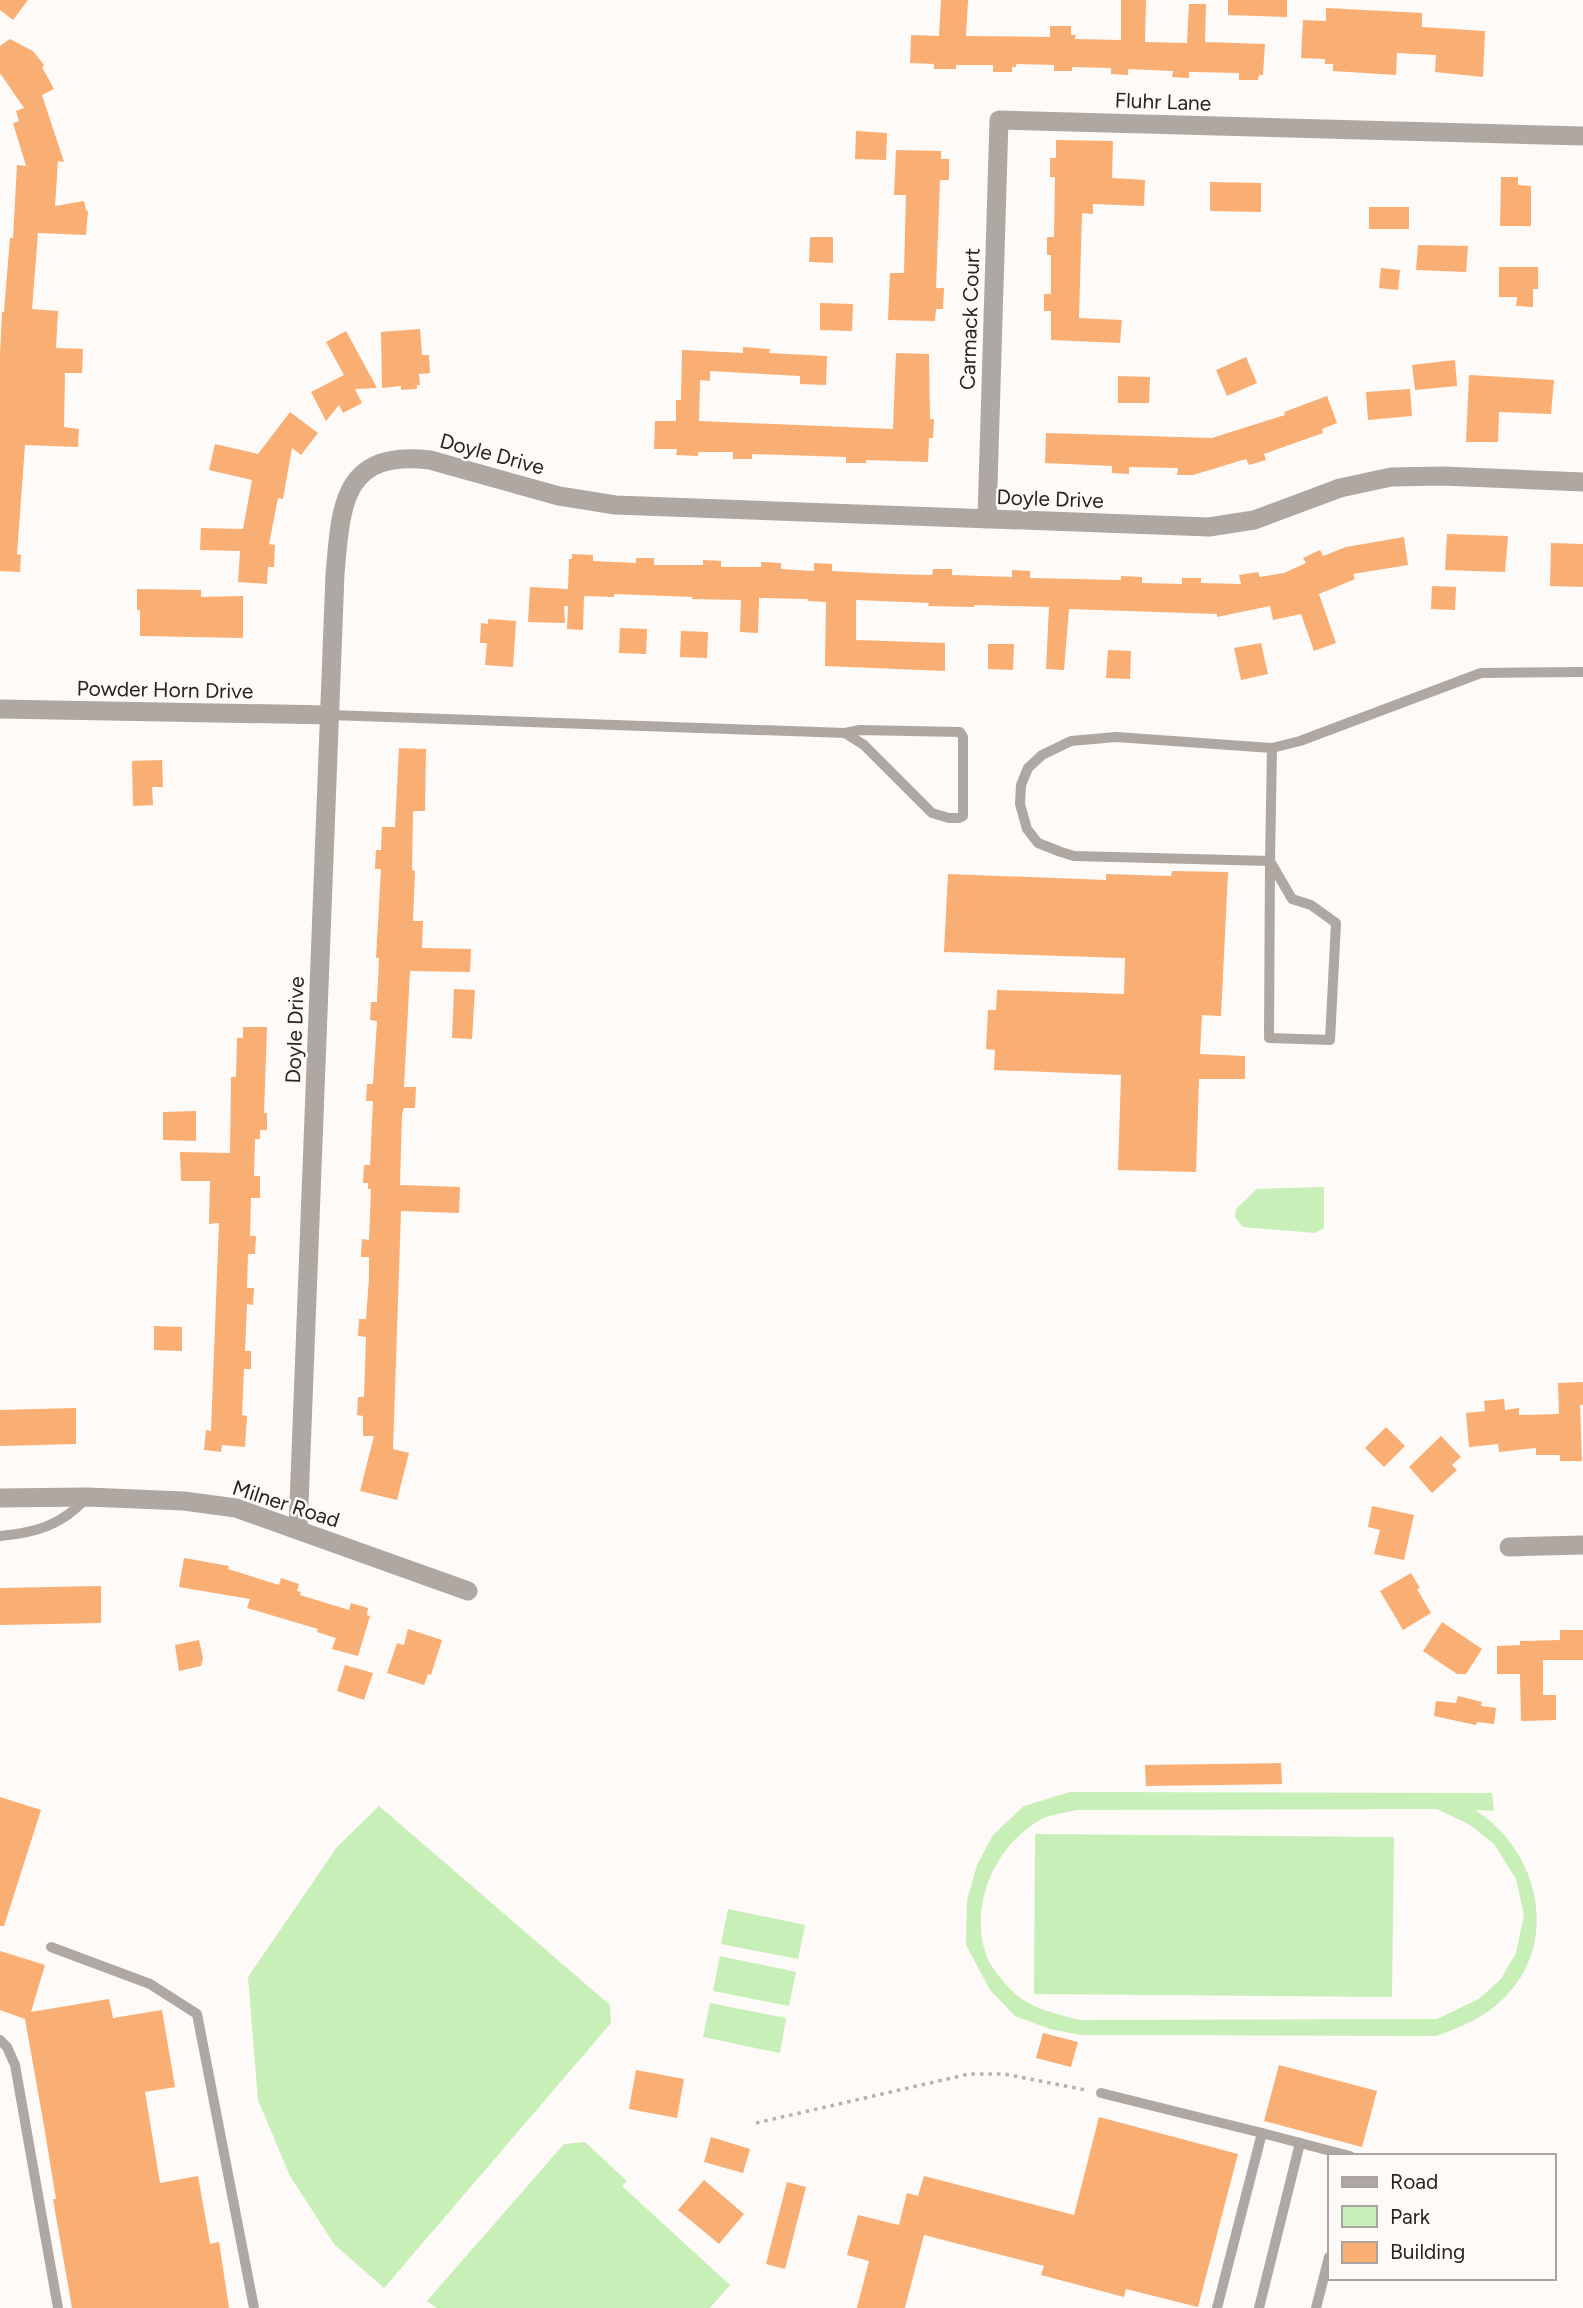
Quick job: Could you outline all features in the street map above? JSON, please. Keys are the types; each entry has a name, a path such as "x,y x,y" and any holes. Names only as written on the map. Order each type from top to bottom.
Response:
{"street":[{"name":"Fluhr Lane","path":"999,120 1583,136"},
{"name":"Carmack Court","path":"987,519 999,120"},
{"name":"Doyle Drive","path":"298,1530 335,574 344,502 357,479 369,469 388,460 430,460 559,496 615,505 1209,527 1254,520 1340,488 1391,477 1443,476 1583,482"},
{"name":"Powder Horn Drive","path":"0,709 330,715"},
{"name":"Milner Road","path":"0,1498 88,1497 184,1501 236,1508 468,1591"},
{"path":"1509,1547 1583,1545"}],"lane":[{"path":"1270,861 1074,856 1038,843 1027,829 1020,804 1021,785 1028,768 1042,755 1071,741 1116,737 1272,748 1300,741 1481,673 1583,672"},
{"path":"330,715 845,733 860,730 960,732 963,737 963,816 949,818 932,813 864,745 845,733"},
{"path":"1270,861 1292,900 1311,905 1336,923 1330,1040 1269,1038 1270,861 1272,748"},
{"path":"0,1536 26,1534 54,1525 77,1509 88,1497"},
{"path":"51,1947 150,1984 198,2014 254,2308"},
{"path":"0,2040 7,2047 15,2066 58,2308"},
{"path":"1101,2093 1342,2154"},
{"path":"1217,2308 1262,2133"},
{"path":"1259,2308 1300,2143"},
{"path":"1316,2308 1328,2261"}],"path":[{"path":"756,2123 969,2074 1004,2074 1101,2093"}],"green space":[{"path":"1324,1187 1324,1228 1315,1233 1243,1227 1235,1217 1236,1209 1257,1189"},
{"path":"1070,1792 1492,1793 1494,1811 1475,1810 1497,1828 1515,1849 1528,1873 1535,1899 1537,1926 1532,1952 1520,1977 1494,2007 1471,2022 1436,2036 1081,2035 1050,2029 1015,2016 990,1990 966,1945 967,1900 977,1865 993,1835 1024,1806","holes":["1437,1809 1470,1825 1494,1844 1516,1879 1524,1915 1516,1953 1501,1979 1479,1999 1437,2019 1080,2020 1043,2010 1018,1996 997,1974 986,1955 981,1916 990,1878 1010,1845 1024,1831 1053,1815 1077,1810"]},
{"path":"379,1806 610,2005 611,2023 384,2288 334,2244 290,2176 258,2100 248,1977 337,1847"},
{"path":"1035,1834 1394,1837 1392,1997 1034,1994"},
{"path":"728,1909 805,1925 798,1959 721,1944"},
{"path":"720,1956 796,1972 789,2006 713,1991"},
{"path":"710,2003 786,2018 780,2053 703,2037"},
{"path":"585,2142 627,2181 622,2186 730,2285 710,2308 437,2308 427,2301 564,2144"}],"building":[{"path":"0,0 28,0 13,20 0,10"},
{"path":"941,0 968,0 966,36 1050,37 1050,26 1071,26 1071,35 1076,35 1075,39 1121,40 1121,0 1146,0 1145,42 1187,43 1189,4 1206,4 1205,42 1265,44 1263,75 1259,75 1258,80 1239,80 1239,73 1189,72 1189,78 1172,77 1173,71 1128,69 1128,75 1111,74 1111,68 1072,67 1072,71 1054,71 1054,65 1016,64 1016,67 1012,67 1012,72 993,72 993,65 956,65 956,69 934,69 934,64 910,63 911,35 939,36"},
{"path":"1228,0 1287,0 1287,17 1228,15"},
{"path":"1326,8 1422,13 1422,27 1485,31 1483,77 1435,72 1436,55 1397,53 1396,75 1333,71 1333,64 1325,64 1325,59 1301,58 1303,20 1326,21"},
{"path":"10,39 33,51 44,65 42,67 54,89 42,95 64,162 58,161 55,206 84,201 88,211 86,235 38,233 32,309 58,311 56,348 83,349 82,373 65,373 64,427 79,429 78,447 25,445 17,554 21,555 20,572 0,571 2,312 10,238 13,238 17,165 26,166 13,123 19,121 16,111 24,108 0,73 0,46"},
{"path":"856,131 887,133 886,160 855,159"},
{"path":"1056,140 1113,141 1112,178 1145,180 1144,206 1093,204 1093,214 1082,213 1079,318 1122,320 1120,343 1051,340 1051,311 1044,311 1044,294 1051,294 1051,255 1047,255 1047,237 1054,237 1055,177 1050,177 1050,158 1056,158"},
{"path":"896,150 941,151 941,159 949,159 949,180 940,180 936,288 944,288 943,309 936,309 935,321 888,320 890,273 904,273 906,195 894,195"},
{"path":"1501,177 1518,177 1518,185 1531,186 1531,226 1500,226"},
{"path":"1210,182 1261,183 1261,212 1210,211"},
{"path":"1369,207 1409,207 1409,229 1369,229"},
{"path":"810,237 833,237 833,263 809,262"},
{"path":"1418,245 1468,246 1466,272 1416,270"},
{"path":"1499,267 1538,267 1538,289 1533,289 1533,307 1516,306 1517,297 1499,297"},
{"path":"1381,268 1400,270 1398,290 1379,288"},
{"path":"820,303 853,304 852,331 820,330"},
{"path":"420,329 422,355 429,355 430,373 419,374 420,385 417,385 417,389 401,390 401,386 382,388 381,332"},
{"path":"346,331 377,388 355,389 362,403 343,413 339,405 326,421 311,392 344,375 326,342"},
{"path":"743,347 770,349 769,353 827,356 826,385 800,384 800,376 710,371 710,381 700,380 699,421 893,429 896,353 929,354 930,419 934,419 933,438 929,438 928,462 866,460 866,463 846,463 846,457 752,454 752,459 733,459 733,452 698,452 698,456 676,455 677,449 654,449 655,421 676,421 676,400 681,400 682,350 743,353"},
{"path":"1246,357 1257,383 1227,396 1216,370"},
{"path":"1455,360 1457,386 1415,390 1412,365"},
{"path":"1469,375 1554,380 1551,414 1499,412 1498,442 1466,442"},
{"path":"1118,376 1150,377 1149,403 1118,403"},
{"path":"1410,389 1412,416 1368,420 1366,392"},
{"path":"1327,396 1337,423 1322,429 1323,433 1264,454 1266,460 1249,465 1246,459 1193,475 1177,475 1178,468 1129,467 1129,474 1112,473 1112,466 1045,463 1046,433 1212,438 1285,415 1284,412"},
{"path":"290,412 318,433 301,455 292,448 283,499 278,498 269,544 275,545 274,567 268,567 267,584 238,582 240,551 200,550 201,528 243,529 252,480 209,470 215,444 258,454"},
{"path":"1447,534 1508,536 1505,572 1445,570"},
{"path":"1404,537 1408,565 1353,574 1355,579 1319,594 1336,643 1314,651 1301,614 1273,620 1270,606 1217,617 1217,614 1069,609 1064,670 1046,669 1049,607 928,606 929,603 856,600 856,640 945,643 945,671 825,666 826,602 808,599 759,598 758,633 740,632 741,600 692,597 614,594 614,597 584,596 583,630 567,629 568,606 564,606 565,623 528,622 530,587 568,589 569,559 572,559 572,554 593,555 593,561 636,563 636,558 654,558 654,565 703,565 703,560 721,561 721,567 761,567 761,562 781,563 781,569 814,571 814,563 832,564 832,571 891,574 932,575 933,569 952,569 952,575 1012,577 1012,570 1030,571 1030,578 1121,580 1121,576 1142,577 1142,583 1182,584 1182,578 1201,578 1201,583 1241,584 1239,575 1258,572 1260,577 1284,573 1306,563 1303,558 1320,550 1323,556 1346,547"},
{"path":"1551,543 1583,544 1583,587 1550,586"},
{"path":"1432,586 1456,587 1455,610 1431,609"},
{"path":"137,589 201,590 201,597 243,596 243,638 140,636"},
{"path":"488,619 516,621 513,667 485,665 487,643 480,643 481,623 488,624"},
{"path":"620,628 647,629 646,654 619,653"},
{"path":"681,631 708,632 707,658 680,657"},
{"path":"1261,643 1268,674 1241,680 1234,648"},
{"path":"988,644 1014,644 1013,670 988,669"},
{"path":"1108,650 1131,651 1130,679 1106,678"},
{"path":"399,748 426,749 425,811 413,811 413,921 423,921 422,948 471,949 470,972 410,971 404,1087 416,1087 415,1108 404,1108 402,1114 400,1185 460,1187 459,1213 401,1211 393,1449 409,1453 397,1500 360,1491 374,1436 363,1436 363,1416 357,1415 358,1397 364,1397 366,1337 358,1336 359,1319 366,1319 369,1278 369,1257 361,1257 362,1239 369,1240 371,1189 368,1189 368,1183 363,1183 364,1165 370,1165 373,1101 366,1101 367,1084 373,1084 377,1021 370,1020 371,1002 377,1002 379,958 376,958 381,869 375,869 376,850 381,850 382,827 395,827"},
{"path":"162,760 163,787 152,787 153,805 133,806 132,761"},
{"path":"1172,871 1228,872 1221,1016 1202,1015 1200,1054 1245,1056 1245,1079 1199,1079 1196,1172 1118,1170 1121,1075 994,1070 995,1050 986,1049 988,1010 996,1010 997,990 1124,994 1125,958 944,952 948,874 1106,880 1106,874 1171,876"},
{"path":"454,989 475,990 472,1039 452,1038"},
{"path":"243,1027 267,1027 264,1113 267,1113 267,1130 260,1130 260,1139 255,1139 254,1176 260,1176 260,1198 251,1198 250,1236 256,1236 255,1254 248,1254 247,1288 254,1288 253,1305 247,1304 245,1351 251,1351 251,1369 244,1369 242,1415 247,1416 245,1447 222,1445 221,1452 204,1450 206,1430 211,1431 219,1223 209,1224 210,1181 181,1181 180,1152 230,1153 231,1077 236,1077 237,1038 243,1038"},
{"path":"196,1111 196,1141 163,1140 163,1112"},
{"path":"154,1326 182,1327 182,1351 154,1350"},
{"path":"1583,1382 1583,1405 1580,1405 1582,1461 1560,1461 1560,1455 1536,1455 1536,1448 1499,1452 1498,1444 1469,1447 1466,1413 1485,1411 1484,1401 1504,1399 1505,1410 1519,1408 1519,1415 1559,1414 1558,1383"},
{"path":"76,1408 76,1444 0,1446 0,1410"},
{"path":"1386,1427 1405,1446 1384,1467 1365,1448"},
{"path":"1441,1436 1461,1457 1452,1465 1457,1470 1432,1493 1409,1467"},
{"path":"1372,1506 1414,1515 1404,1560 1374,1554 1380,1530 1368,1527"},
{"path":"184,1558 229,1566 228,1569 279,1585 281,1578 299,1584 297,1591 301,1592 300,1595 349,1610 351,1603 368,1608 367,1615 370,1616 358,1656 332,1649 336,1638 317,1632 318,1629 247,1608 250,1599 179,1587"},
{"path":"1411,1573 1431,1613 1403,1630 1380,1591"},
{"path":"101,1586 101,1623 0,1625 0,1588"},
{"path":"1442,1622 1482,1649 1466,1674 1457,1674 1423,1651"},
{"path":"408,1629 442,1640 431,1675 428,1674 424,1685 387,1673 397,1643 404,1645"},
{"path":"1560,1630 1583,1630 1583,1660 1543,1660 1543,1695 1556,1695 1556,1720 1521,1721 1520,1674 1497,1674 1497,1646 1520,1645 1520,1641 1560,1640"},
{"path":"199,1640 203,1658 201,1666 179,1671 175,1645"},
{"path":"345,1665 373,1673 364,1700 337,1691"},
{"path":"1458,1696 1482,1702 1481,1706 1496,1708 1494,1724 1477,1722 1476,1725 1434,1716 1436,1701 1456,1703"},
{"path":"1281,1763 1282,1784 1146,1786 1145,1765"},
{"path":"0,1797 41,1810 4,1926 0,1926"},
{"path":"0,1951 45,1965 31,2012 109,1999 113,2018 162,2010 175,2087 145,2092 160,2183 198,2176 210,2244 219,2242 229,2308 72,2308 25,2019 0,2010"},
{"path":"1043,2033 1078,2042 1071,2067 1036,2058"},
{"path":"1279,2065 1377,2091 1362,2147 1264,2121"},
{"path":"636,2070 684,2079 677,2118 629,2109"},
{"path":"1099,2117 1238,2154 1198,2307 1126,2289 1124,2297 1041,2275 1044,2266 924,2235 905,2308 857,2308 869,2261 847,2255 858,2215 899,2225 907,2193 918,2196 924,2176 1074,2215"},
{"path":"711,2137 750,2149 743,2173 704,2162"},
{"path":"704,2180 744,2214 719,2244 678,2210"},
{"path":"787,2182 806,2187 785,2269 766,2264"}]}
